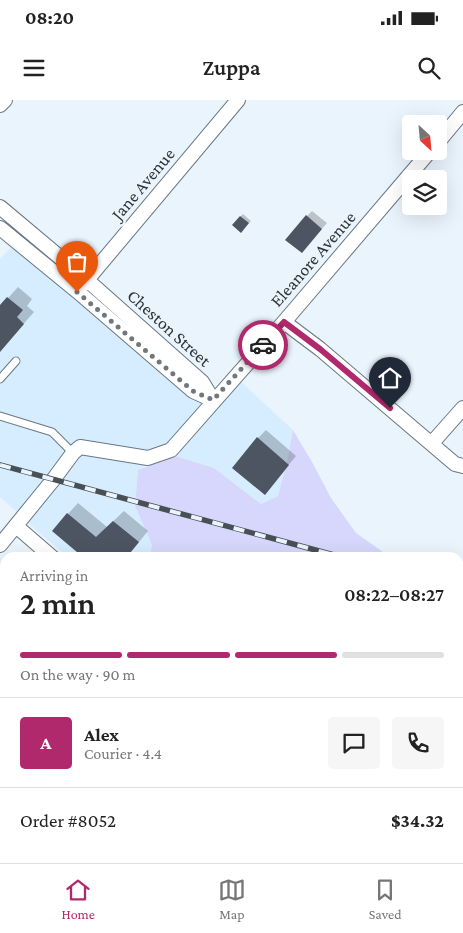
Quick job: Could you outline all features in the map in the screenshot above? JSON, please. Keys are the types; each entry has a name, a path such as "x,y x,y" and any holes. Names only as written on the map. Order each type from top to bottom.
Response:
{"street":[{"path":"0,105 5,100"},
{"name":"Jane Avenue","path":"77,292 238,100"},
{"path":"448,130 463,112"},
{"name":"Eleanore Avenue","path":"73,453 80,448 148,458 171,450 213,400 284,322 422,160"},
{"name":"Cheston Street","path":"0,207 87,280 202,382 213,400"},
{"name":"Cheston Street","path":"0,228 193,391 213,400"},
{"path":"284,322 320,349 432,443 454,464 463,466"},
{"path":"432,443 463,408"},
{"path":"0,545 73,453"},
{"path":"16,526 46,552"}],"lane":[{"path":"0,379 16,361"},
{"path":"0,416 52,432 73,453"}],"shaded area":[{"path":"12,246 189,397 202,403 167,444 147,451 68,448 18,513 0,497 0,259"},
{"path":"240,381 293,430 278,496 261,504 214,468 175,456"},
{"path":"293,430 331,498 356,533 383,552 151,552 152,545 135,506 138,470 175,456 214,468 261,504 278,496"},
{"path":"82,455 147,465 138,470 135,506 152,545 151,552 62,552 28,523"}],"building":[{"path":"306,215 322,229 302,253 285,240"},
{"path":"240,216 249,223 241,233 232,225"},
{"path":"7,297 23,310 17,317 24,324 0,352 0,305"},
{"path":"257,437 289,465 265,495 232,468"},
{"path":"67,513 96,537 113,521 139,542 131,552 77,552 52,531"}],"railway":[{"path":"0,465 323,552"}],"way so far":[{"path":"77,292 193,391 213,400 263,345"}],"route":[{"path":"263,345 284,322 320,349 390,408"}]}
